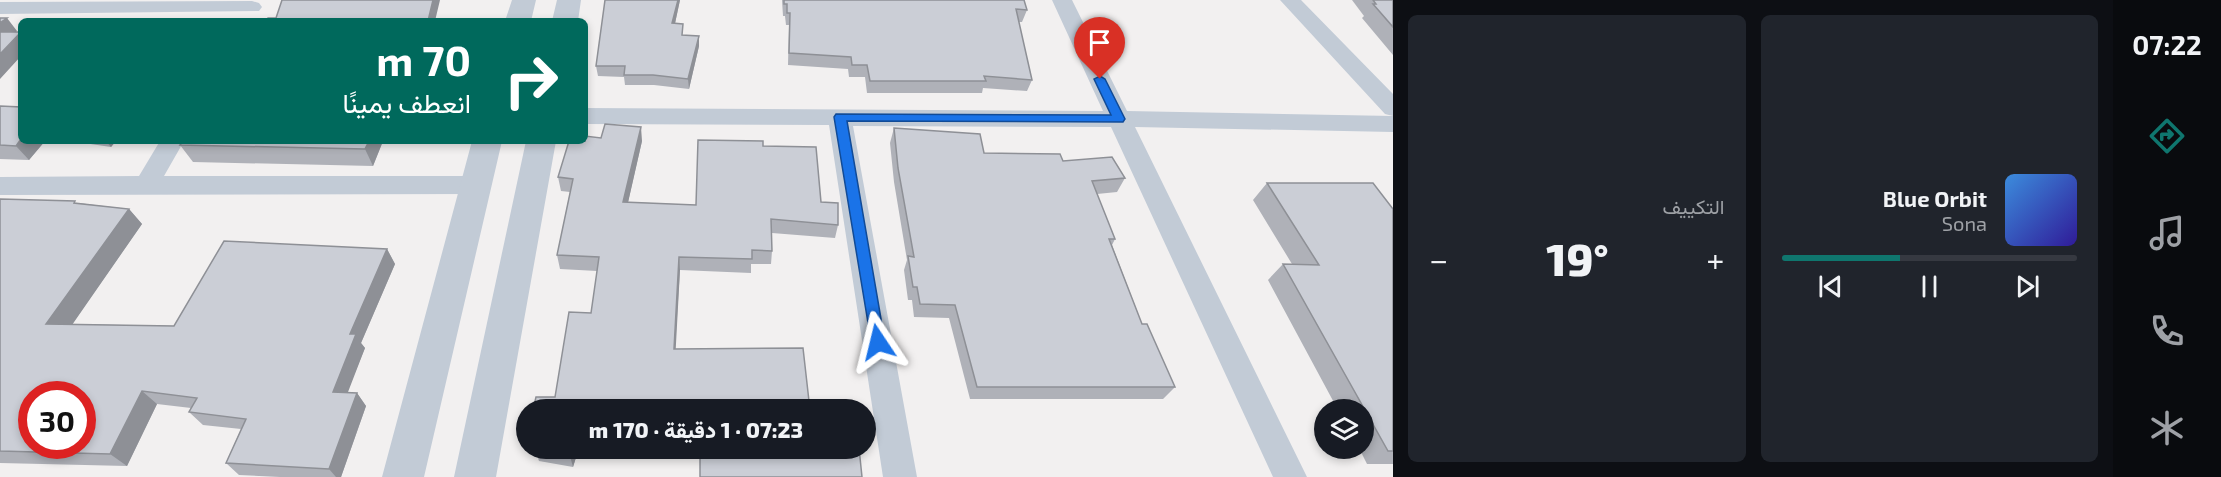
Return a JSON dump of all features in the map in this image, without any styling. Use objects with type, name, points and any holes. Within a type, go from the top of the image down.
[{"type":"street","points":[[519,18],[524,0]]},
{"type":"street","points":[[566,18],[569,0]]},
{"type":"street","points":[[1062,0],[1290,477]]},
{"type":"street","points":[[1290,0],[1393,108]]},
{"type":"street","points":[[0,8],[251,9]]},
{"type":"street","points":[[588,116],[1119,119],[1393,124]]},
{"type":"street","points":[[840,117],[900,477]]},
{"type":"street","points":[[146,186],[170,144]]},
{"type":"street","points":[[403,477],[487,144]]},
{"type":"street","points":[[475,477],[540,144]]},
{"type":"street","points":[[0,186],[476,184]]},
{"type":"building","points":[[282,0],[433,0],[429,18],[276,18]]},
{"type":"building","points":[[605,0],[678,0],[672,23],[683,24],[682,35],[699,36],[688,79],[653,75],[624,75],[625,66],[596,66]]},
{"type":"building","points":[[784,0],[1024,0],[1027,10],[1016,9],[1032,80],[984,76],[986,81],[870,81],[867,65],[852,65],[851,57],[789,53],[790,13],[787,13],[787,4],[784,4]]},
{"type":"building","points":[[1373,0],[1393,0],[1393,27],[1373,4],[1376,4]]},
{"type":"building","points":[[0,32],[18,32],[18,35],[0,54]]},
{"type":"building","points":[[0,106],[18,107],[18,143],[16,146],[0,145]]},
{"type":"building","points":[[605,124],[641,127],[623,202],[696,205],[698,140],[763,141],[763,146],[816,147],[821,202],[838,203],[838,225],[771,219],[772,251],[752,250],[752,259],[679,257],[674,349],[803,348],[809,399],[536,399],[536,397],[555,397],[569,312],[591,313],[599,257],[557,255],[573,179],[558,177],[568,144],[588,144],[588,136],[601,138]]},
{"type":"building","points":[[894,128],[980,134],[984,153],[1060,154],[1063,161],[1112,157],[1125,178],[1092,181],[1115,239],[1109,239],[1142,324],[1147,324],[1175,387],[977,387],[955,305],[920,304],[917,287],[913,287],[908,256],[914,257],[898,168]]},
{"type":"building","points":[[181,144],[368,144],[365,149]]},
{"type":"building","points":[[1267,183],[1373,183],[1393,209],[1393,451],[1388,451],[1374,426],[1374,399],[1359,399],[1283,264],[1319,265]]},
{"type":"building","points":[[0,199],[75,201],[74,203],[129,209],[46,324],[174,326],[224,241],[387,249],[350,334],[356,334],[333,392],[357,393],[329,469],[226,463],[246,419],[189,412],[197,398],[142,391],[110,454],[96,454],[96,381],[18,381],[18,451],[0,451]]},
{"type":"building","points":[[700,459],[860,459],[862,477],[700,477]]},
{"type":"route","points":[[878,342],[840,117],[1119,119],[1100,79]]}]
